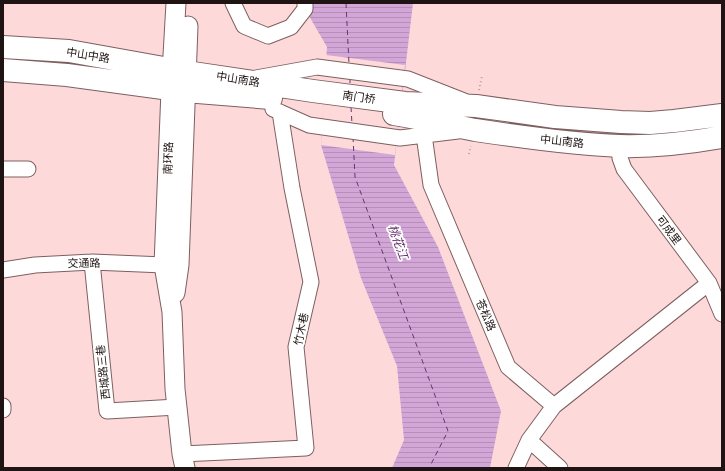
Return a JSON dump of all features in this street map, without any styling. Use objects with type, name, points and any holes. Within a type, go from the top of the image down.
[{"type":"highway","name":"中山中路","points":[[3,47],[69,51],[178,80]]},
{"type":"highway","name":"中山中路","points":[[3,70],[67,75],[178,80]]},
{"type":"highway","name":"中山南路","points":[[178,80],[313,96]]},
{"type":"highway","name":"南门桥","points":[[313,96],[404,109]]},
{"type":"highway","name":"中山南路","points":[[404,109],[476,106],[555,117],[626,123],[650,123],[722,115]]},
{"type":"highway","name":"中山南路","points":[[404,109],[473,129],[553,141],[620,146],[676,144],[722,138]]},
{"type":"main road","name":"南环路","points":[[172,312],[179,266],[176,3]]},
{"type":"main road","name":"南环路","points":[[184,461],[175,389],[172,312],[164,265],[178,80],[188,3]]},
{"type":"street","points":[[233,3],[244,26],[268,36],[291,27],[305,8],[305,3]]},
{"type":"street","points":[[243,88],[317,67],[408,79],[476,106]]},
{"type":"street","points":[[243,88],[280,112],[309,125],[400,138],[473,129]]},
{"type":"street","name":"竹木巷","points":[[184,461],[306,448],[296,347],[311,282],[292,188],[280,112]]},
{"type":"street","name":"苍松路","points":[[424,135],[431,185],[508,367],[554,406]]},
{"type":"street","name":"可成里","points":[[620,146],[620,158],[624,169],[708,283],[722,314]]},
{"type":"street","points":[[3,169],[28,169]]},
{"type":"street","name":"交通路","points":[[3,270],[35,265],[92,262],[164,265]]},
{"type":"street","name":"西城路三巷","points":[[92,262],[107,412],[177,407]]},
{"type":"street","points":[[516,468],[529,440],[554,406],[708,283]]},
{"type":"street","points":[[529,440],[560,468]]},
{"type":"water","name":"桃花江","points":[[305,3],[413,3],[394,165],[438,247],[501,411],[490,468],[392,468],[404,440],[397,366],[361,278],[321,145],[327,47],[305,9]]},
{"type":"pier","points":[[326,55],[405,65],[395,155],[321,145]]},
{"type":"ferry route","points":[[346,3],[349,64]]},
{"type":"ferry route","points":[[350,78],[350,84]]},
{"type":"ferry route","points":[[351,107],[352,124]]},
{"type":"ferry route","points":[[353,137],[355,177],[448,431],[429,468]]}]
